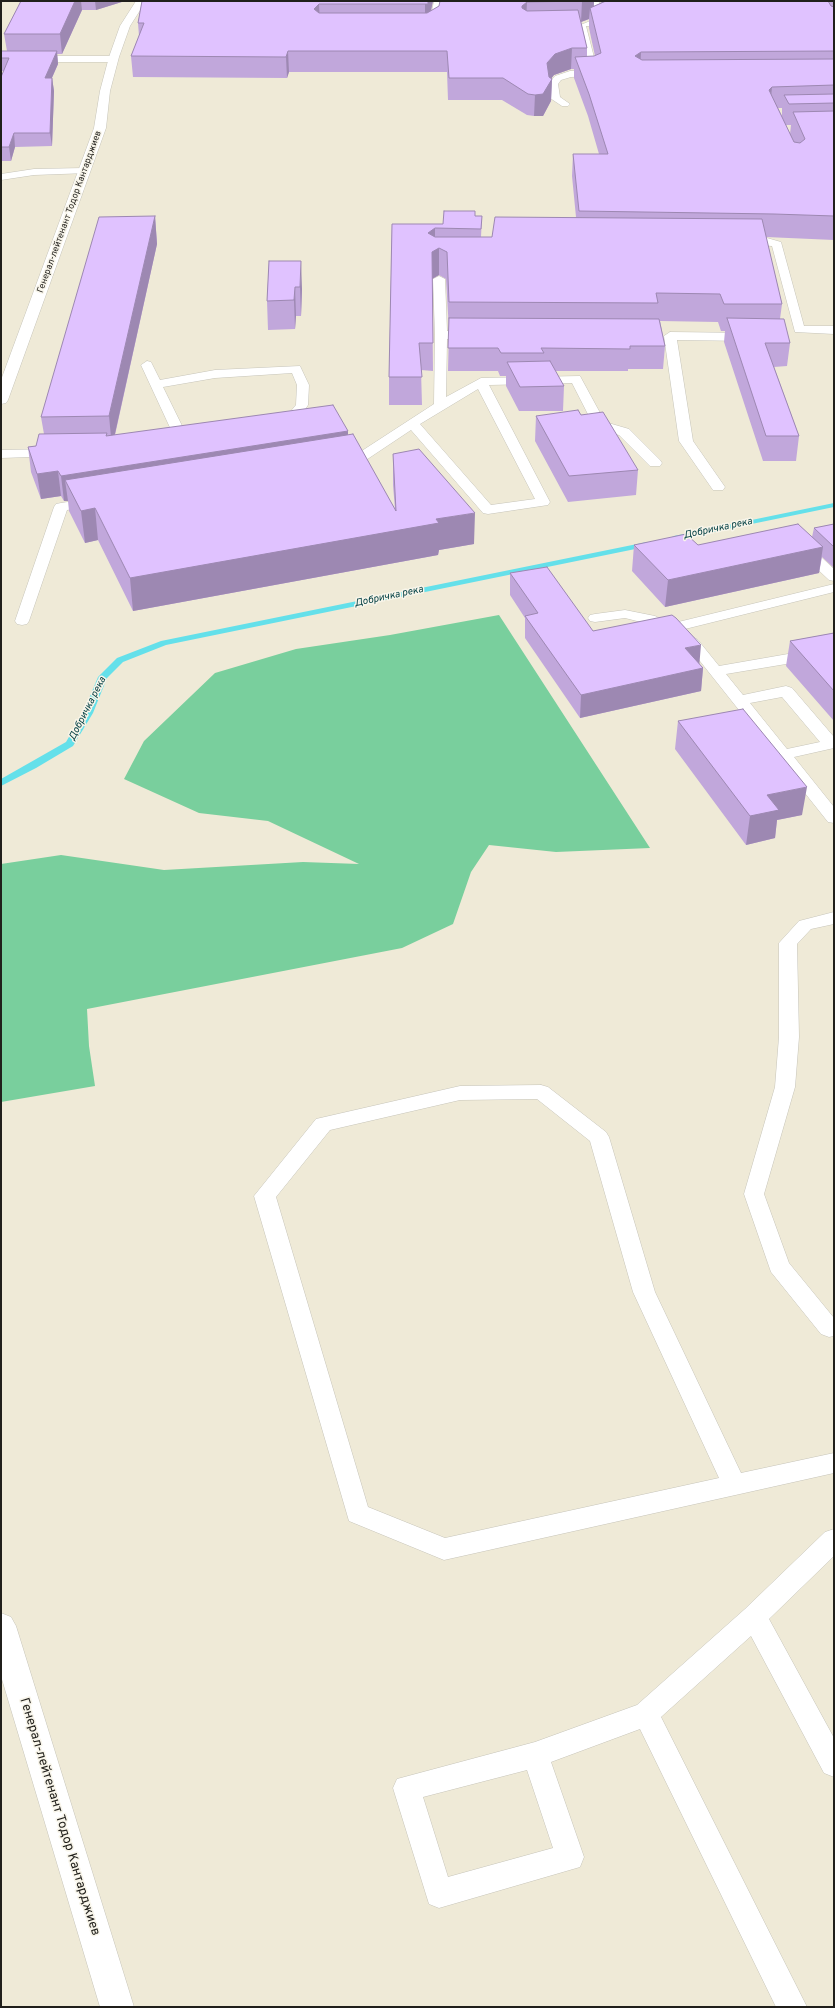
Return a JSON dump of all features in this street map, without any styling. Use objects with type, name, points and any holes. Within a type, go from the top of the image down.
[{"type":"street","name":"Генерал-лейтенант Тодор Кантарджиев","points":[[1,400],[100,128],[105,91],[113,59],[125,26],[141,1]]},
{"type":"street","name":"Генерал-лейтенант Тодор Кантарджиев","points":[[1,1626],[117,2007]]},
{"type":"lane","points":[[420,29],[433,26],[438,1]]},
{"type":"lane","points":[[565,104],[555,98],[554,84],[558,78],[570,74],[593,73],[578,26],[600,20],[595,1]]},
{"type":"lane","points":[[1,59],[113,59]]},
{"type":"lane","points":[[1,176],[34,172],[84,171]]},
{"type":"lane","points":[[728,241],[767,241],[777,244],[798,329]]},
{"type":"lane","points":[[439,279],[441,335],[440,406]]},
{"type":"lane","points":[[786,337],[798,329],[834,330]]},
{"type":"lane","points":[[441,335],[465,335]]},
{"type":"lane","points":[[654,336],[762,337]]},
{"type":"lane","points":[[670,336],[686,441],[718,487]]},
{"type":"lane","points":[[147,365],[184,444]]},
{"type":"lane","points":[[156,384],[215,374],[296,369],[302,385],[302,405],[291,420],[264,430]]},
{"type":"lane","points":[[327,464],[358,459],[440,406],[481,382],[576,379],[600,426],[624,432],[655,463]]},
{"type":"lane","points":[[413,424],[488,510],[543,502],[481,382]]},
{"type":"lane","points":[[170,446],[199,442]]},
{"type":"lane","points":[[1,454],[64,453]]},
{"type":"lane","points":[[22,621],[61,507],[108,500]]},
{"type":"lane","points":[[812,538],[793,543],[834,577]]},
{"type":"lane","points":[[667,629],[834,588]]},
{"type":"lane","points":[[595,618],[625,614],[650,619],[693,643],[834,818]]},
{"type":"lane","points":[[715,671],[834,651]]},
{"type":"lane","points":[[739,701],[786,691],[831,744],[783,755]]},
{"type":"lane","points":[[834,918],[805,925],[788,943],[789,1037],[785,1087],[754,1194],[779,1266],[829,1328],[834,1327]]},
{"type":"lane","points":[[734,1485],[644,1292],[599,1136],[542,1092],[460,1093],[323,1124],[266,1196],[358,1514],[444,1549],[834,1463]]},
{"type":"lane","points":[[535,1755],[570,1857],[439,1894],[407,1788],[535,1755],[646,1714],[754,1617],[834,1540]]},
{"type":"lane","points":[[754,1617],[834,1764]]},
{"type":"lane","points":[[646,1714],[792,2007]]},
{"type":"shaded area","points":[[1,1],[834,1],[834,2007],[1,2007]]},
{"type":"green space","points":[[499,615],[650,848],[556,852],[489,845],[471,872],[453,924],[402,948],[87,1009],[89,1046],[95,1086],[1,1102],[1,864],[61,855],[164,870],[303,862],[359,864],[268,821],[199,813],[124,779],[144,741],[215,673],[296,649],[390,635]]},
{"type":"building","points":[[21,1],[75,1],[60,34],[4,34]]},
{"type":"building","points":[[142,1],[428,1],[428,4],[319,4],[314,9],[319,13],[427,13],[439,6],[440,1],[583,1],[527,2],[522,6],[522,8],[527,11],[578,10],[587,48],[572,48],[555,54],[547,63],[549,77],[552,79],[543,94],[535,95],[528,94],[503,78],[449,78],[447,51],[288,51],[286,57],[131,56],[144,23],[138,23]]},
{"type":"building","points":[[606,1],[828,1],[831,6],[834,7],[834,51],[641,52],[635,56],[642,60],[834,59],[834,85],[772,87],[769,90],[794,142],[800,143],[805,139],[793,112],[834,111],[834,216],[579,211],[573,154],[608,154],[589,94],[575,57],[594,56],[601,53],[590,8]]},
{"type":"building","points":[[1,51],[57,51],[45,78],[52,78],[50,133],[14,133],[9,147],[1,147],[1,77],[9,58],[1,58]]},
{"type":"building","points":[[834,94],[834,103],[789,104],[784,95]]},
{"type":"building","points":[[444,211],[475,211],[475,216],[482,216],[481,229],[435,228],[428,233],[435,237],[492,237],[495,217],[762,219],[782,304],[724,304],[720,294],[656,293],[658,303],[449,302],[447,252],[439,248],[432,252],[433,343],[419,343],[422,377],[389,377],[392,224],[443,224]]},
{"type":"building","points":[[155,216],[109,416],[41,417],[99,217]]},
{"type":"building","points":[[269,261],[301,261],[300,287],[295,287],[294,300],[267,301]]},
{"type":"building","points":[[449,318],[659,319],[665,346],[630,346],[630,349],[541,348],[544,353],[501,353],[498,348],[448,348]]},
{"type":"building","points":[[727,318],[784,319],[790,343],[765,343],[799,436],[766,436]]},
{"type":"building","points":[[550,361],[564,386],[520,387],[507,362]]},
{"type":"building","points":[[333,405],[348,431],[61,476],[58,471],[37,474],[28,447],[36,446],[39,434],[107,433],[106,436]]},
{"type":"building","points":[[578,410],[581,415],[603,412],[638,470],[569,476],[536,416]]},
{"type":"building","points":[[353,434],[396,511],[393,454],[419,449],[475,513],[436,519],[439,523],[130,578],[95,508],[81,511],[65,480]]},
{"type":"building","points":[[798,524],[823,547],[668,580],[634,545],[686,534],[698,545]]},
{"type":"building","points":[[834,524],[834,547],[814,528]]},
{"type":"building","points":[[547,567],[593,631],[672,615],[701,645],[685,648],[703,668],[581,695],[525,616],[538,613],[510,573]]},
{"type":"building","points":[[834,633],[834,691],[790,641]]},
{"type":"building","points":[[743,709],[807,787],[767,795],[779,810],[750,816],[678,721]]},
{"type":"waterway","name":"Добричка река","points":[[674,538],[834,505]]},
{"type":"waterway","name":"Добричка река","points":[[1,783],[70,744],[88,713],[103,677],[120,660],[164,643],[647,544]]}]
